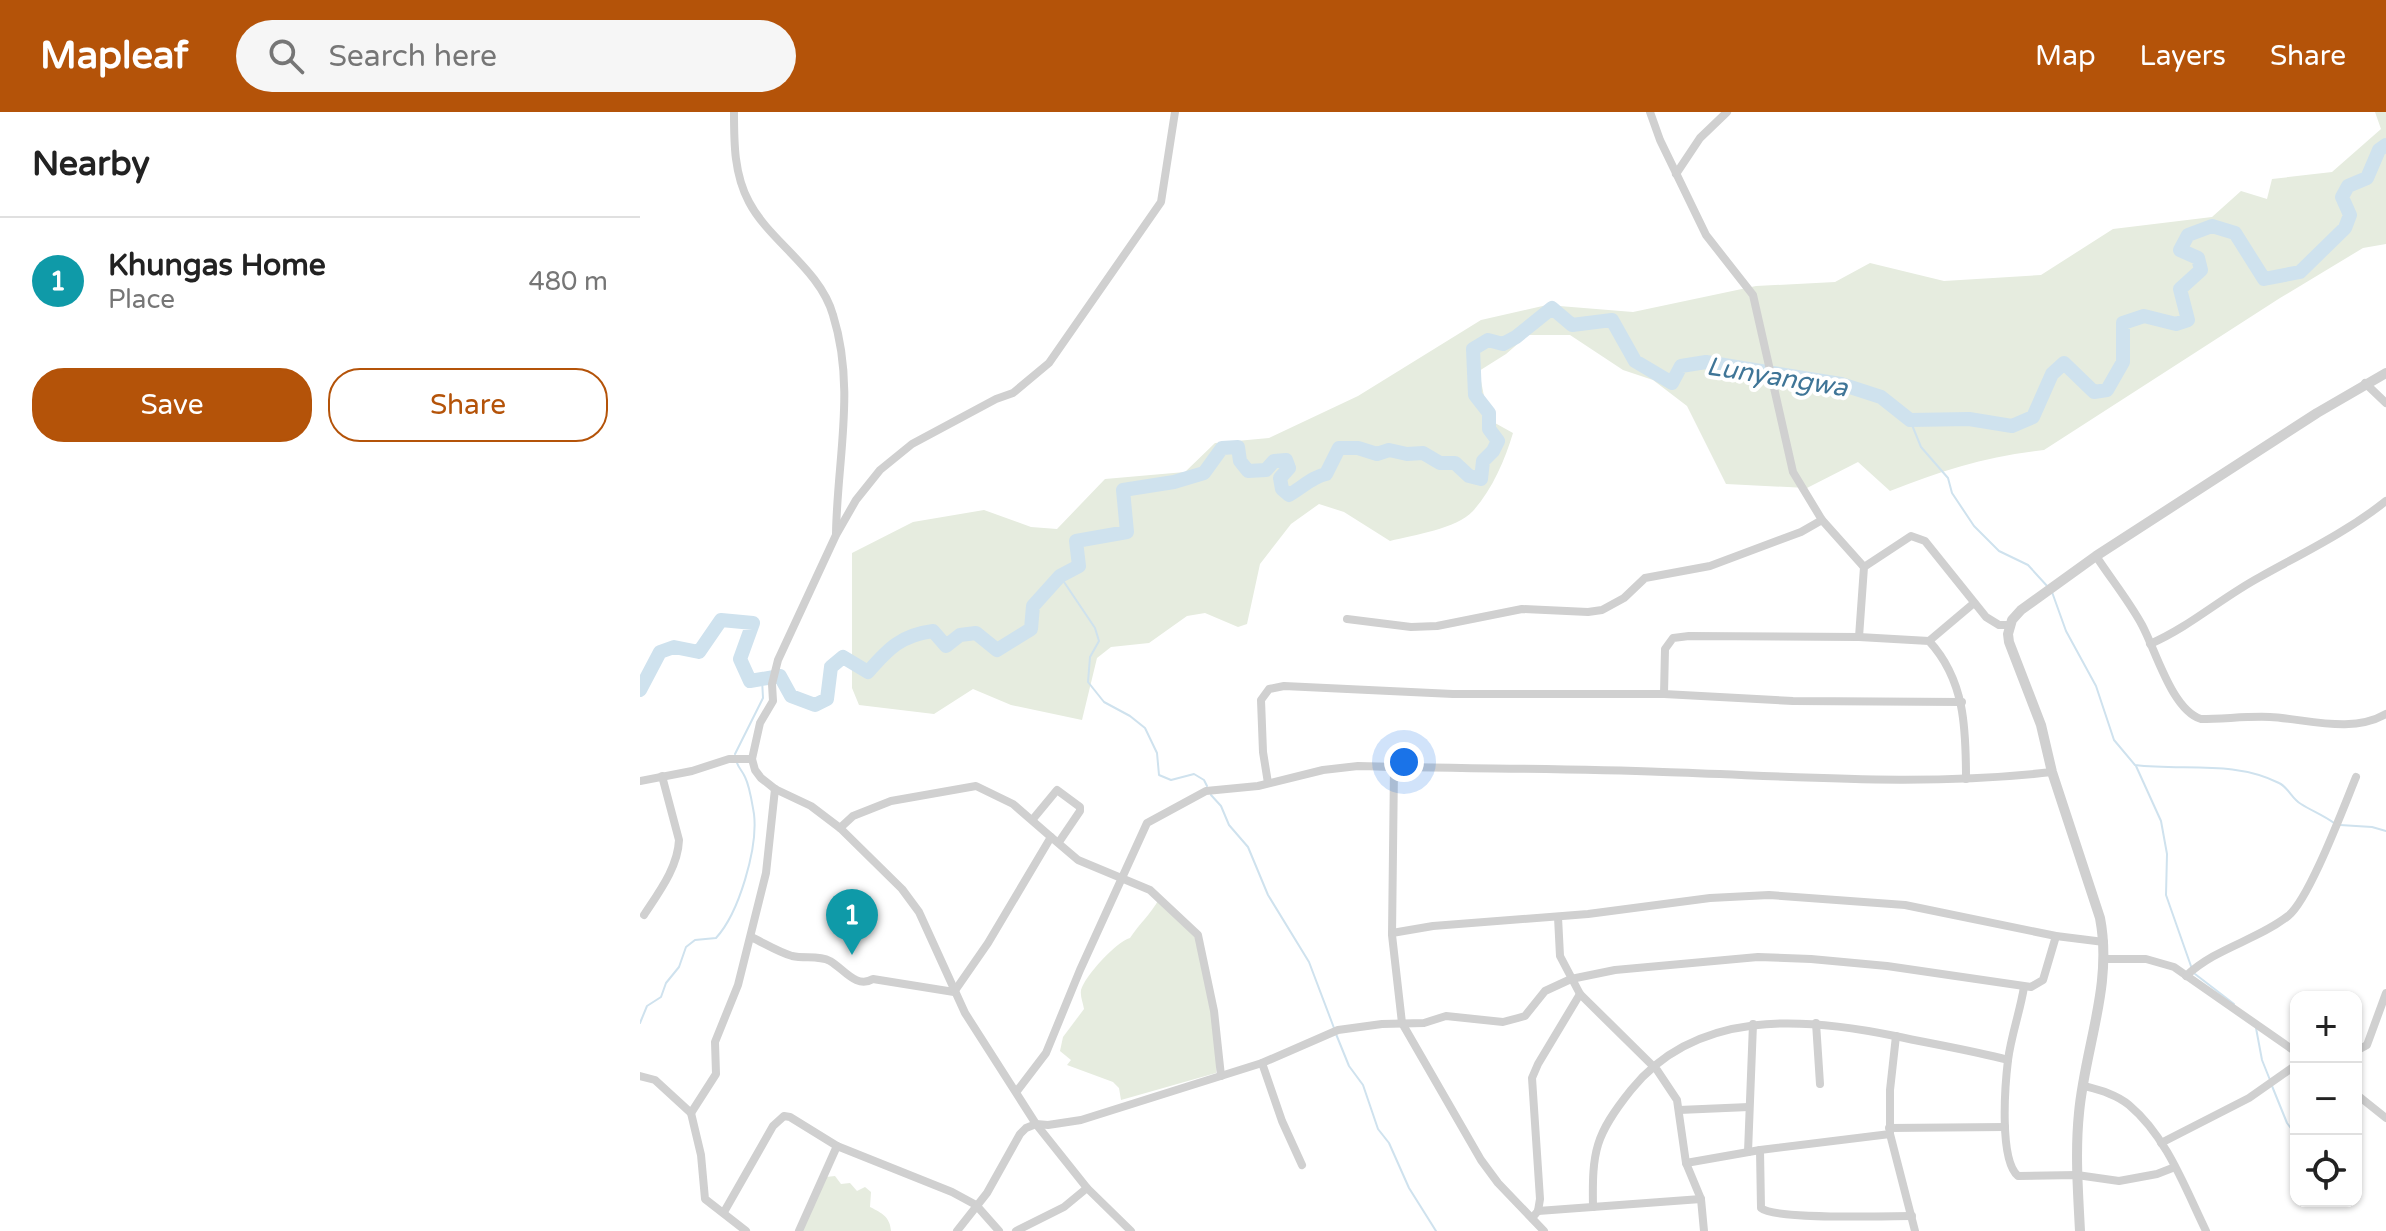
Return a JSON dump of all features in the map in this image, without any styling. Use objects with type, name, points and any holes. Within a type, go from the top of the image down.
[{"type":"street","points":[[734,112],[738,172],[749,203],[818,285],[833,312],[846,390],[836,535]]},
{"type":"street","points":[[1131,1231],[1087,1188],[1036,1124],[987,1050],[954,992],[919,912],[902,889],[864,855],[840,828],[811,806],[775,789],[757,773],[752,759],[760,723],[773,701],[774,670],[836,535],[868,482],[912,444],[1013,393],[1049,363],[1161,202],[1175,112]]},
{"type":"street","points":[[1650,112],[1706,235],[1753,295],[1793,472],[1822,520],[1864,567],[1859,637]]},
{"type":"street","points":[[1676,174],[1700,138],[1727,112]]},
{"type":"street","points":[[2080,1231],[2077,1175],[2079,1112],[2103,985],[2104,942],[2100,918],[2052,772],[2041,725],[2009,642],[2009,625],[2021,610],[2096,556],[2365,383],[2386,373]]},
{"type":"street","points":[[2365,383],[2386,403]]},
{"type":"street","points":[[2150,644],[2178,632],[2261,576],[2339,534],[2385,503]]},
{"type":"street","points":[[1347,619],[1424,626],[1522,609],[1602,610],[1624,598],[1645,578],[1710,566],[1801,532],[1822,520]]},
{"type":"street","points":[[1864,567],[1905,538],[1918,537],[1925,541],[1992,622],[2009,625]]},
{"type":"street","points":[[2096,556],[2142,626],[2189,714],[2201,719],[2255,716],[2360,723],[2386,714]]},
{"type":"street","points":[[1664,694],[1665,649],[1673,638],[1859,637],[1929,641],[1974,603]]},
{"type":"street","points":[[1929,641],[1948,667],[1962,702],[1966,779]]},
{"type":"street","points":[[1268,783],[1261,700],[1269,689],[1289,686],[1453,694],[1664,694],[1793,701],[1962,702]]},
{"type":"street","points":[[640,781],[692,771],[729,759],[752,759]]},
{"type":"street","points":[[1017,1091],[1046,1053],[1147,823],[1208,790],[1268,783],[1323,770],[1358,766],[1578,769],[1865,780],[1966,779],[2052,772]]},
{"type":"street","points":[[1394,767],[1392,933],[1402,1023],[1481,1160],[1498,1183],[1535,1215],[1544,1231]]},
{"type":"street","points":[[644,915],[659,893],[679,850],[662,776]]},
{"type":"street","points":[[2186,976],[2213,954],[2276,925],[2296,910],[2356,777]]},
{"type":"street","points":[[840,828],[858,814],[891,801],[969,786],[995,794],[1033,819],[1078,860],[1150,890],[1200,938],[1214,1011],[1221,1076]]},
{"type":"street","points":[[691,1113],[715,1077],[715,1042],[738,985],[768,862],[775,789]]},
{"type":"street","points":[[954,992],[1055,839],[1080,807],[1058,790],[1033,819]]},
{"type":"street","points":[[1392,933],[1433,926],[1558,917],[1710,898],[1769,895],[1905,905],[2056,936],[2104,942]]},
{"type":"street","points":[[1558,917],[1560,956],[1580,994],[1671,1089],[1679,1110],[1686,1163],[1701,1199],[1704,1231]]},
{"type":"street","points":[[957,1231],[987,1193],[1026,1128],[1036,1124],[1081,1120],[1221,1076],[1262,1063],[1334,1031],[1424,1023],[1446,1016],[1503,1022],[1525,1016],[1545,991],[1571,979],[1615,970],[1758,957],[1887,966],[2031,987],[2043,980],[2056,936]]},
{"type":"street","points":[[751,937],[788,955],[805,959],[819,957],[829,961],[860,982],[873,979],[954,992]]},
{"type":"street","points":[[2104,959],[2146,959],[2174,967],[2290,1048]]},
{"type":"street","points":[[2024,987],[2008,1060],[2005,1127],[2013,1172],[2018,1176],[2077,1175],[2119,1181],[2157,1174],[2175,1167]]},
{"type":"street","points":[[2362,1048],[2367,1045],[2386,993]]},
{"type":"street","points":[[1535,1215],[1540,1199],[1532,1078],[1580,994]]},
{"type":"street","points":[[1593,1207],[1595,1149],[1617,1107],[1652,1066],[1690,1044],[1753,1024],[1783,1021],[1896,1036],[2008,1060]]},
{"type":"street","points":[[1816,1023],[1820,1084]]},
{"type":"street","points":[[1748,1152],[1753,1024]]},
{"type":"street","points":[[1896,1036],[1890,1090],[1890,1131],[1915,1231]]},
{"type":"street","points":[[1262,1063],[1282,1121],[1302,1165]]},
{"type":"street","points":[[2161,1143],[2249,1098],[2290,1069]]},
{"type":"street","points":[[640,1076],[655,1080],[691,1113],[701,1155],[705,1199],[746,1231]]},
{"type":"street","points":[[2084,1086],[2106,1092],[2127,1103],[2161,1143],[2206,1231]]},
{"type":"street","points":[[2362,1099],[2386,1118]]},
{"type":"street","points":[[1679,1110],[1749,1107]]},
{"type":"street","points":[[724,1212],[781,1117],[790,1117],[837,1146],[916,1176],[976,1205],[999,1231]]},
{"type":"street","points":[[1686,1163],[1890,1131],[2005,1127]]},
{"type":"street","points":[[799,1231],[837,1146]]},
{"type":"street","points":[[1760,1150],[1761,1208],[1765,1212],[1912,1216]]},
{"type":"street","points":[[1016,1231],[1064,1207],[1087,1188]]},
{"type":"street","points":[[1535,1215],[1701,1199]]},
{"type":"shaded area","points":[[2375,112],[2386,112],[2386,244],[2363,248],[2044,450],[1966,465],[1890,491],[1858,462],[1807,488],[1726,484],[1687,406],[1653,380],[1623,370],[1570,335],[1528,335],[1479,371],[1484,396],[1495,423],[1513,433],[1497,474],[1473,511],[1446,527],[1390,541],[1344,512],[1319,504],[1291,524],[1260,564],[1247,624],[1238,627],[1205,613],[1187,616],[1149,643],[1111,647],[1097,658],[1082,720],[1011,705],[973,689],[934,714],[859,705],[852,688],[852,553],[913,522],[984,510],[1031,527],[1057,529],[1105,479],[1185,472],[1215,443],[1269,438],[1358,396],[1481,320],[1547,305],[1633,312],[1756,286],[1835,282],[1870,263],[1944,281],[2041,275],[2113,229],[2212,217],[2241,191],[2267,199],[2272,179],[2332,172],[2381,129]]},
{"type":"shaded area","points":[[1159,899],[1196,935],[1208,982],[1216,1073],[1121,1100],[1119,1088],[1113,1082],[1067,1065],[1071,1060],[1060,1051],[1063,1037],[1084,1009],[1081,990],[1088,977],[1109,953],[1130,938]]},
{"type":"shaded area","points":[[835,1176],[841,1184],[850,1183],[857,1191],[865,1187],[871,1192],[870,1207],[885,1216],[891,1231],[802,1231],[826,1177]]},
{"type":"waterway","name":"Lunyangwa","points":[[640,690],[660,652],[674,647],[699,652],[721,620],[753,623],[740,659],[750,681],[780,676],[791,696],[815,705],[827,699],[831,667],[843,657],[868,672],[889,650],[912,636],[933,631],[946,646],[960,635],[976,633],[997,650],[1031,629],[1033,606],[1060,576],[1079,566],[1076,541],[1127,532],[1123,490],[1174,482],[1204,473],[1222,448],[1238,447],[1240,461],[1248,471],[1266,470],[1274,461],[1286,460],[1289,468],[1280,478],[1282,489],[1289,495],[1326,474],[1339,448],[1358,448],[1377,454],[1389,450],[1407,454],[1423,453],[1440,463],[1455,463],[1469,476],[1481,479],[1483,461],[1498,441],[1489,429],[1489,413],[1475,395],[1473,349],[1488,340],[1503,344],[1552,308],[1572,325],[1612,320],[1635,361],[1672,383],[1681,366],[1706,362],[1841,384],[1881,397],[1910,420],[1969,419],[2012,426],[2033,417],[2052,374],[2064,363],[2094,392],[2107,390],[2123,362],[2123,323],[2144,316],[2176,324],[2188,320],[2180,289],[2201,270],[2198,258],[2180,250],[2188,235],[2212,226],[2235,233],[2264,279],[2300,272],[2345,228],[2350,215],[2342,197],[2348,186],[2367,178],[2379,150],[2386,145]]},
{"type":"waterway","points":[[1910,420],[1921,447],[1948,478],[1952,493],[1974,526],[1999,551],[2028,565],[2048,587]]},
{"type":"waterway","points":[[1060,576],[1095,628],[1099,641],[1090,657],[1088,682],[1104,702],[1145,728],[1157,753],[1159,775],[1171,780],[1194,774],[1207,786]]},
{"type":"waterway","points":[[2052,592],[2066,631],[2096,686],[2114,740],[2135,765],[2226,769],[2262,776],[2282,785],[2298,802],[2334,823]]},
{"type":"waterway","points":[[735,754],[763,698],[762,679]]},
{"type":"waterway","points":[[640,1023],[647,1006],[661,997],[666,983],[679,967],[686,947],[695,940],[716,938],[739,897],[750,862],[754,814],[748,785],[736,760]]},
{"type":"waterway","points":[[2136,766],[2161,821],[2167,854],[2166,895],[2192,969]]},
{"type":"waterway","points":[[1211,795],[1221,806],[1229,825],[1248,847],[1268,895],[1309,962],[1334,1028]]},
{"type":"waterway","points":[[2340,825],[2386,831]]},
{"type":"waterway","points":[[2195,974],[2234,1004]]},
{"type":"waterway","points":[[2256,1028],[2262,1060],[2270,1080]]},
{"type":"waterway","points":[[1336,1034],[1349,1066],[1363,1085],[1378,1129],[1389,1143],[1409,1188],[1436,1231]]},
{"type":"waterway","points":[[2272,1086],[2290,1127]]},
{"type":"place","name":"Khungas Home","points":[[852,955]]}]
